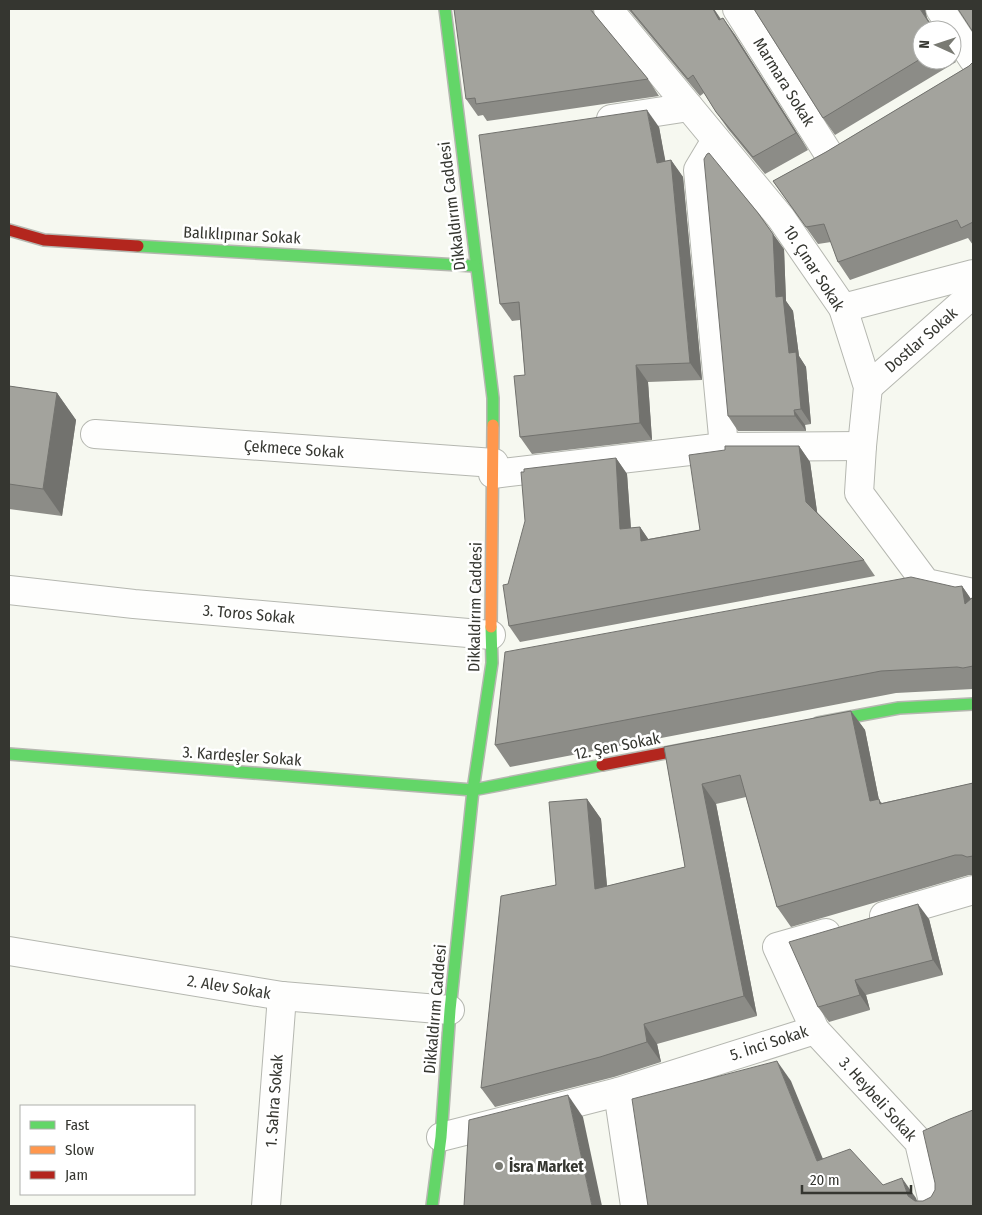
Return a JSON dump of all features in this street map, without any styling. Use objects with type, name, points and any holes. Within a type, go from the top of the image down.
[{"type":"street","name":"Dikkaldırım Caddesi","points":[[432,1206],[441,1137],[450,1010],[473,790],[492,663],[490,635],[493,398],[445,9]]},
{"type":"street","name":"Marmara Sokak","points":[[737,9],[839,151],[760,194]]},
{"type":"street","points":[[940,9],[973,59]]},
{"type":"street","name":"10. Çınar Sokak","points":[[617,11],[689,106],[781,218],[843,308],[868,387],[859,493],[926,583]]},
{"type":"street","points":[[584,122],[689,106]]},
{"type":"street","points":[[461,141],[489,137]]},
{"type":"street","points":[[716,140],[698,170],[724,447]]},
{"type":"street","name":"Balıklıpınar Sokak","points":[[9,230],[44,240],[476,266]]},
{"type":"street","name":"Dostlar Sokak","points":[[843,308],[973,274]]},
{"type":"street","name":"Dostlar Sokak","points":[[868,387],[973,294]]},
{"type":"street","name":"Çekmece Sokak","points":[[95,434],[493,469]]},
{"type":"street","points":[[493,469],[724,447],[862,446]]},
{"type":"street","points":[[898,588],[926,583],[973,593]]},
{"type":"street","name":"3. Toros Sokak","points":[[9,590],[134,604],[490,635]]},
{"type":"street","points":[[492,663],[521,657]]},
{"type":"street","points":[[802,726],[899,708],[973,704]]},
{"type":"street","name":"12. Şen Sokak","points":[[473,790],[715,743]]},
{"type":"street","name":"3. Kardeşler Sokak","points":[[9,754],[473,790]]},
{"type":"street","name":"5. İnci Sokak","points":[[441,1137],[618,1092],[815,1030],[777,947],[973,890]]},
{"type":"street","name":"2. Alev Sokak","points":[[9,950],[282,996],[450,1010]]},
{"type":"street","name":"1. Sahra Sokak","points":[[266,1206],[282,996]]},
{"type":"street","name":"3. Heybeli Sokak","points":[[815,1030],[928,1138],[934,1206]]},
{"type":"street","points":[[618,1092],[635,1206]]},
{"type":"building","points":[[454,9],[590,9],[648,79],[476,104],[475,98],[466,99]]},
{"type":"building","points":[[630,9],[713,9],[719,20],[723,18],[796,133],[753,157],[716,112],[693,75],[688,79]]},
{"type":"building","points":[[754,9],[920,9],[927,20],[912,20],[912,64],[823,118]]},
{"type":"building","points":[[958,9],[973,9],[973,32]]},
{"type":"building","points":[[973,62],[973,222],[961,228],[957,220],[838,262],[824,224],[806,227],[773,181],[826,152]]},
{"type":"building","points":[[647,110],[657,163],[671,160],[690,363],[636,365],[640,423],[520,437],[514,376],[525,375],[519,302],[500,304],[479,135]]},
{"type":"building","points":[[709,153],[773,234],[776,297],[783,296],[789,353],[796,352],[801,409],[794,410],[795,416],[728,416],[704,159]]},
{"type":"building","points":[[9,386],[57,393],[43,489],[9,484]]},
{"type":"building","points":[[725,446],[799,446],[806,502],[864,560],[509,626],[503,585],[508,584],[525,521],[521,472],[524,472],[524,469],[616,458],[620,529],[640,527],[641,541],[700,530],[689,455],[725,450]]},
{"type":"building","points":[[911,577],[955,587],[962,586],[965,604],[973,597],[973,666],[881,671],[495,745],[505,652]]},
{"type":"building","points":[[851,711],[870,801],[879,799],[880,804],[973,783],[973,856],[955,855],[777,907],[740,775],[702,784],[744,996],[644,1024],[647,1042],[600,1057],[481,1088],[501,896],[556,885],[549,802],[587,799],[595,889],[685,867],[664,747]]},
{"type":"building","points":[[918,904],[933,960],[855,980],[860,995],[818,1007],[789,942]]},
{"type":"building","points":[[777,1061],[817,1161],[850,1149],[883,1185],[902,1178],[908,1196],[915,1201],[923,1201],[931,1197],[935,1190],[923,1131],[973,1110],[973,1206],[648,1206],[632,1099]]},
{"type":"building","points":[[568,1095],[592,1206],[464,1206],[469,1120]]},
{"type":"traffic: fast","points":[[445,9],[493,398],[493,425]]},
{"type":"traffic: fast","points":[[138,246],[475,266]]},
{"type":"traffic: fast","points":[[432,1206],[441,1137],[450,1010],[473,790],[492,663],[491,627]]},
{"type":"traffic: fast","points":[[818,723],[899,708],[973,704]]},
{"type":"traffic: fast","points":[[9,754],[473,790],[602,765]]},
{"type":"traffic: slow","points":[[491,627],[493,425]]},
{"type":"traffic: jam","points":[[9,230],[44,240],[138,246]]},
{"type":"traffic: jam","points":[[602,765],[702,746]]},
{"type":"place","name":"İsra Market","points":[[499,1166]]}]
